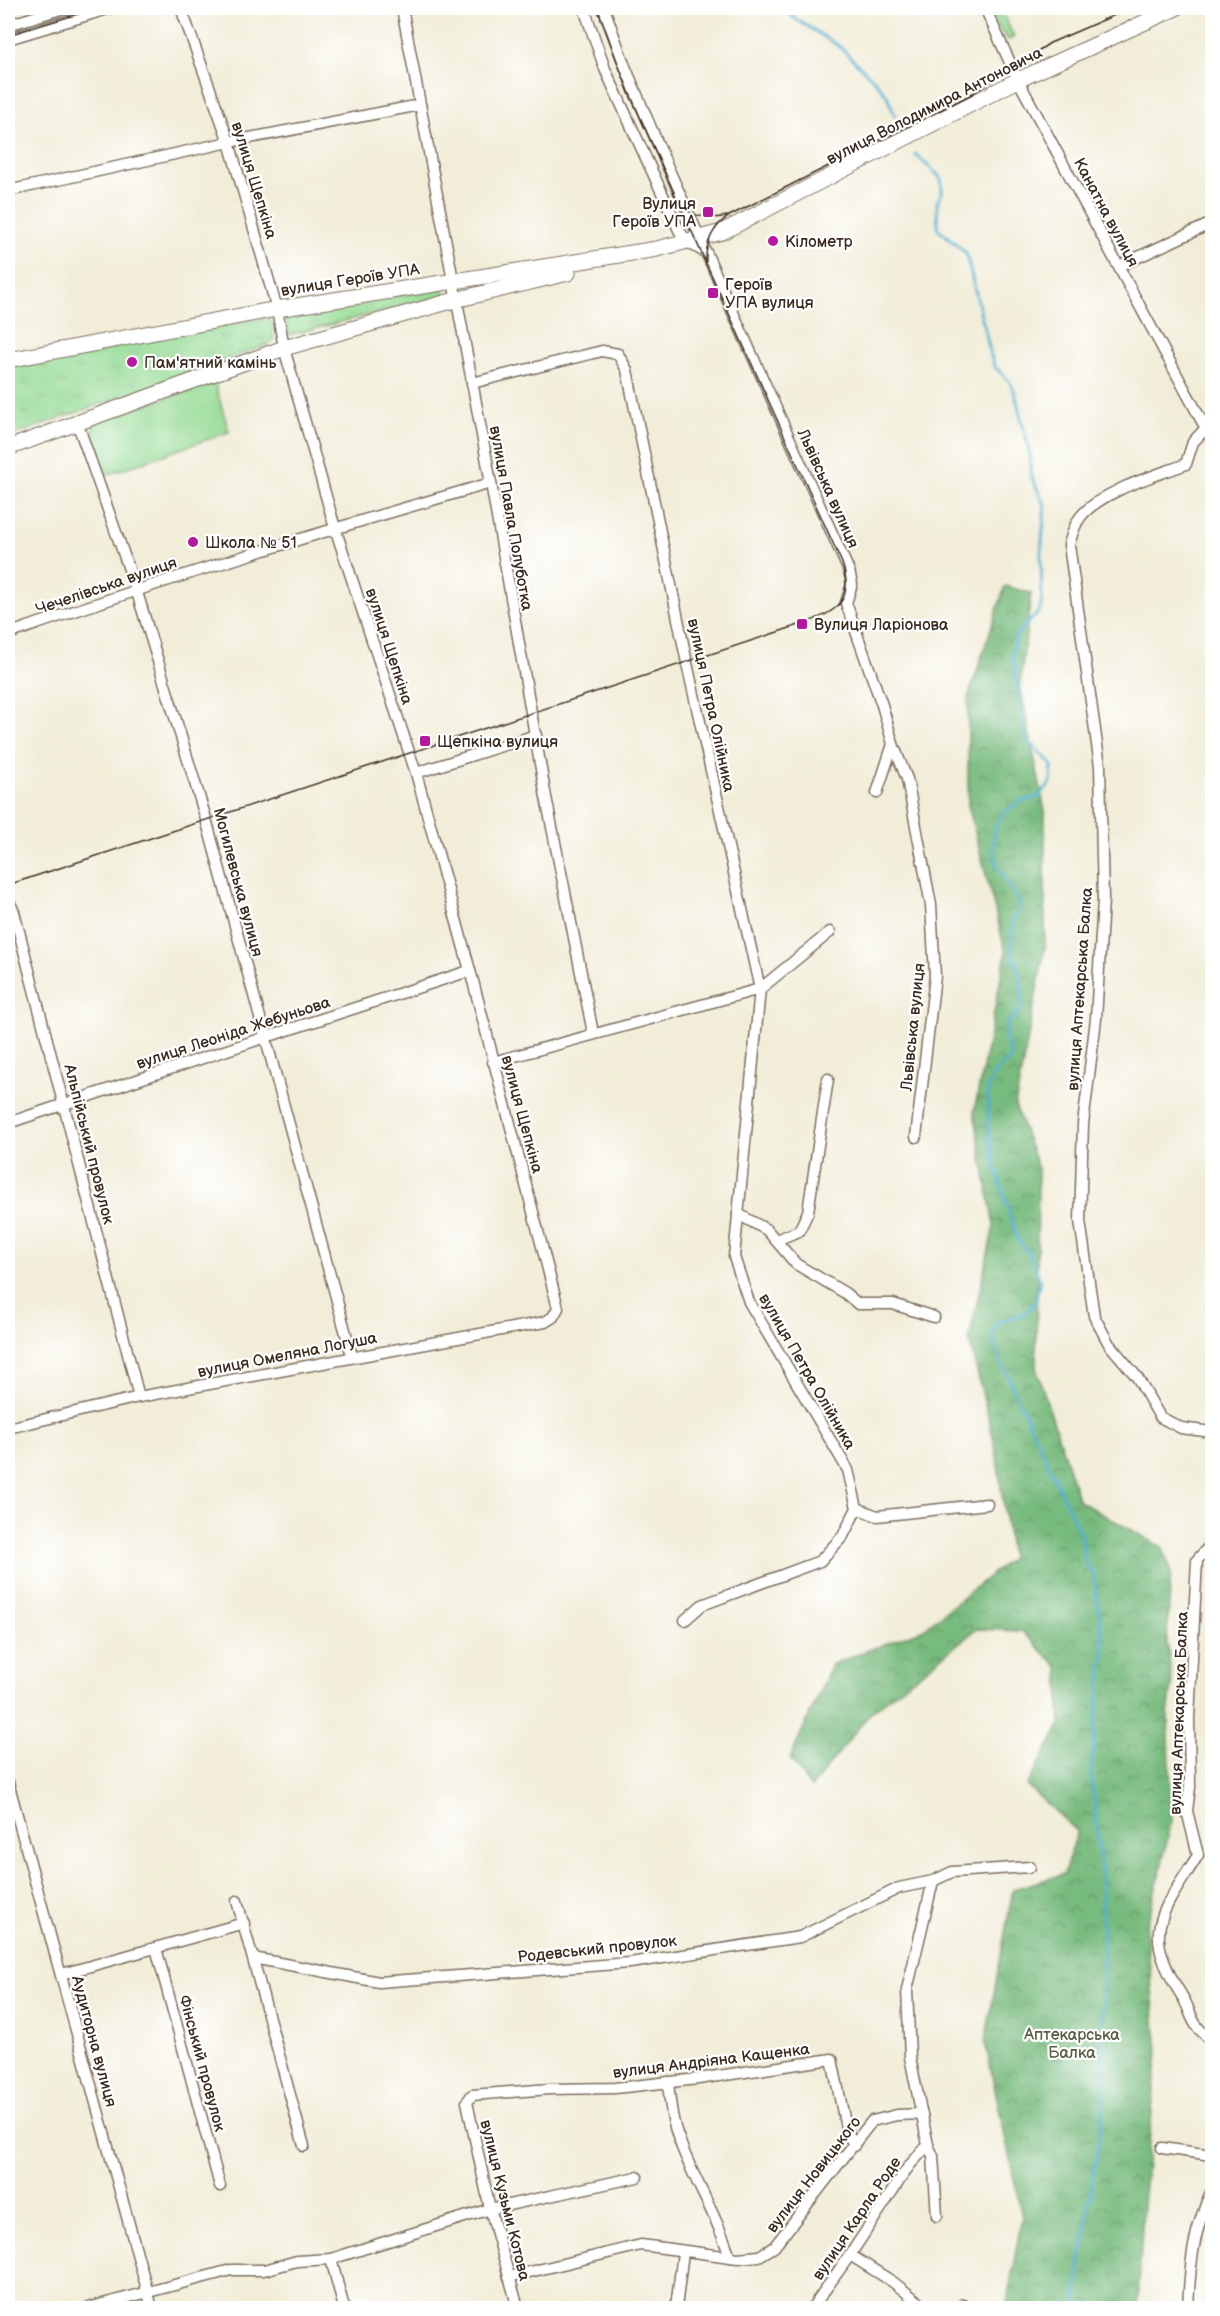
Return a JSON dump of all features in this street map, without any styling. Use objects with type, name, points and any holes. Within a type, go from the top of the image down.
[{"type":"street","points":[[8,25],[64,8]]},
{"type":"street","points":[[8,39],[111,8]]},
{"type":"street","name":"вулиця Щепкіна","points":[[181,8],[229,142],[277,309],[284,348],[335,528],[416,773],[557,1298]]},
{"type":"street","name":"вулиця Павла Полуботка","points":[[402,8],[491,483],[545,792],[593,1033]]},
{"type":"street","name":"Львівська вулиця","points":[[584,8],[605,69],[674,220],[699,242]]},
{"type":"street","name":"Львівська вулиця","points":[[604,8],[635,93],[699,242],[843,553],[852,584],[846,603],[907,779],[932,917],[935,976],[916,1137]]},
{"type":"street","name":"Канатна вулиця","points":[[985,8],[1018,80],[1212,440]]},
{"type":"street","name":"вулиця Володимира Антоновича","points":[[699,242],[818,184],[1018,80],[1176,8]]},
{"type":"street","points":[[8,191],[229,142],[420,105]]},
{"type":"street","points":[[1119,266],[1212,223]]},
{"type":"street","points":[[8,448],[284,348],[455,300],[699,242]]},
{"type":"street","name":"вулиця Героїв УПА","points":[[8,360],[277,309],[699,242]]},
{"type":"street","name":"вулиця Петра Олійника","points":[[472,383],[602,351],[618,354],[627,370],[688,668],[760,988],[734,1257],[749,1302],[848,1470],[856,1508]]},
{"type":"street","name":"Могилевська вулиця","points":[[77,422],[136,589],[206,819],[352,1356]]},
{"type":"street","name":"вулиця Аптекарська Балка","points":[[1206,428],[1193,442],[1186,464],[1124,489],[1100,501],[1082,515],[1072,532],[1070,545],[1100,766],[1103,900],[1096,1019],[1083,1124],[1080,1221],[1094,1316],[1109,1344],[1137,1377],[1160,1417],[1181,1428],[1212,1432]]},
{"type":"street","name":"Чечелівська вулиця","points":[[8,634],[136,589],[491,483]]},
{"type":"street","points":[[416,773],[536,735]]},
{"type":"street","points":[[877,793],[893,744]]},
{"type":"street","name":"Альпійський провулок","points":[[8,899],[14,912],[139,1397]]},
{"type":"street","points":[[493,1062],[760,988],[830,932]]},
{"type":"street","name":"вулиця Леоніда Жебуньова","points":[[8,1123],[266,1036],[469,971]]},
{"type":"street","points":[[776,1240],[799,1231],[808,1212],[828,1079]]},
{"type":"street","points":[[738,1214],[766,1230],[796,1264],[845,1293],[858,1304],[893,1304],[934,1317]]},
{"type":"street","name":"вулиця Омеляна Логуша","points":[[8,1428],[139,1397],[545,1322],[553,1317],[558,1308],[557,1298]]},
{"type":"street","points":[[685,1620],[702,1605],[820,1561],[843,1536],[856,1508],[877,1515],[987,1504]]},
{"type":"street","name":"вулиця Аптекарська Балка","points":[[1212,1543],[1197,1560],[1190,1718],[1190,1787],[1187,1810],[1198,1855],[1163,1912],[1157,1933],[1159,1953],[1169,1976],[1187,2004],[1196,2025],[1212,2042]]},
{"type":"street","name":"Аудиторна вулиця","points":[[8,1782],[152,2308]]},
{"type":"street","name":"Родевський провулок","points":[[253,1958],[379,1982],[630,1963],[800,1937],[899,1888],[933,1881],[952,1872],[1030,1867]]},
{"type":"street","points":[[933,1881],[907,1990],[910,2057],[928,2145],[933,2157],[937,2216]]},
{"type":"street","points":[[237,1901],[304,2146]]},
{"type":"street","points":[[62,1974],[244,1923]]},
{"type":"street","name":"Фінський провулок","points":[[156,1948],[220,2186]]},
{"type":"street","name":"вулиця Андріяна Кащенка","points":[[468,2098],[472,2095],[550,2089],[615,2088],[832,2059],[846,2128],[854,2146]]},
{"type":"street","points":[[668,2082],[671,2111],[678,2139],[730,2257]]},
{"type":"street","name":"вулиця Кузьми Котова","points":[[468,2098],[490,2209],[518,2308]]},
{"type":"street","name":"вулиця Новицького","points":[[509,2277],[641,2245],[730,2257],[759,2256],[774,2247],[872,2121],[897,2115],[922,2114]]},
{"type":"street","name":"вулиця Карла Роде","points":[[812,2308],[909,2166],[928,2145]]},
{"type":"street","points":[[1162,2148],[1212,2155]]},
{"type":"street","points":[[88,2308],[231,2270],[264,2270],[297,2261],[331,2259],[490,2209],[637,2177]]},
{"type":"street","points":[[1188,2308],[1195,2233],[1212,2190]]},
{"type":"street","points":[[676,2308],[683,2252]]},
{"type":"street","points":[[850,2255],[893,2282],[926,2308]]},
{"type":"street","points":[[331,2259],[344,2308]]},
{"type":"green space","points":[[991,8],[1000,8],[1014,37],[1009,40],[1001,32]]},
{"type":"green space","points":[[444,288],[445,296],[289,335],[285,314]]},
{"type":"green space","points":[[270,318],[274,338],[269,344],[8,437],[8,356]]},
{"type":"green space","points":[[214,381],[229,432],[103,476],[92,424]]},
{"type":"green space","name":"Аптекарська Балка","points":[[1005,586],[1031,593],[1020,686],[1045,811],[1045,948],[1015,1105],[1038,1169],[1036,1368],[1079,1501],[1162,1547],[1171,1570],[1167,1641],[1172,1684],[1168,1715],[1172,1821],[1146,1929],[1158,2051],[1143,2205],[1138,2308],[1006,2308],[1022,2217],[985,2042],[1013,1889],[1064,1874],[1077,1831],[1027,1786],[1061,1724],[1059,1668],[1022,1631],[977,1629],[871,1712],[811,1788],[790,1759],[832,1664],[924,1629],[1011,1558],[995,1445],[969,1339],[994,1226],[974,1112],[1006,953],[968,805],[968,698]]},
{"type":"waterway","points":[[786,8],[794,18],[839,46],[876,82],[887,96],[895,116]]},
{"type":"waterway","points":[[915,154],[940,177],[942,192],[937,203],[938,229],[966,253],[991,356],[995,367],[1009,381],[1015,393],[1030,454],[1031,476],[1045,505],[1041,554],[1042,602],[1039,612],[1015,636],[1012,654],[1024,736],[1052,765],[1051,783],[1038,797],[1019,802],[1003,813],[995,829],[993,847],[997,866],[1019,901],[1019,909],[1013,919],[1011,949],[1020,973],[1022,999],[1021,1007],[1007,1025],[1005,1034],[1011,1057],[993,1075],[988,1087],[988,1125],[992,1154],[1017,1238],[1031,1257],[1040,1280],[1035,1303],[1026,1313],[998,1322],[992,1334],[994,1346],[1082,1538],[1085,1559],[1089,1570],[1093,1570],[1104,1651],[1091,1769],[1102,1882],[1104,2101],[1076,2295],[1079,2308]]},
{"type":"tram line","points":[[8,35],[98,8]]},
{"type":"tram line","points":[[8,885],[814,620],[840,604],[846,587],[842,563],[629,93],[597,8]]},
{"type":"tram line","points":[[706,262],[711,236],[729,216],[970,95],[1050,43],[1131,8]]},
{"type":"tram line","points":[[679,206],[702,216],[714,218],[727,216]]},
{"type":"place","name":"Вулиця Героїв УПА","points":[[708,212]]},
{"type":"place","name":"Кілометр","points":[[773,241]]},
{"type":"place","name":"Героїв УПА вулиця","points":[[713,293]]},
{"type":"place","name":"Пам'ятний камінь","points":[[132,362]]},
{"type":"place","name":"Школа № 51","points":[[193,542]]},
{"type":"place","name":"Вулиця Ларіонова","points":[[802,624]]},
{"type":"place","name":"Щепкіна вулиця","points":[[425,741]]}]
